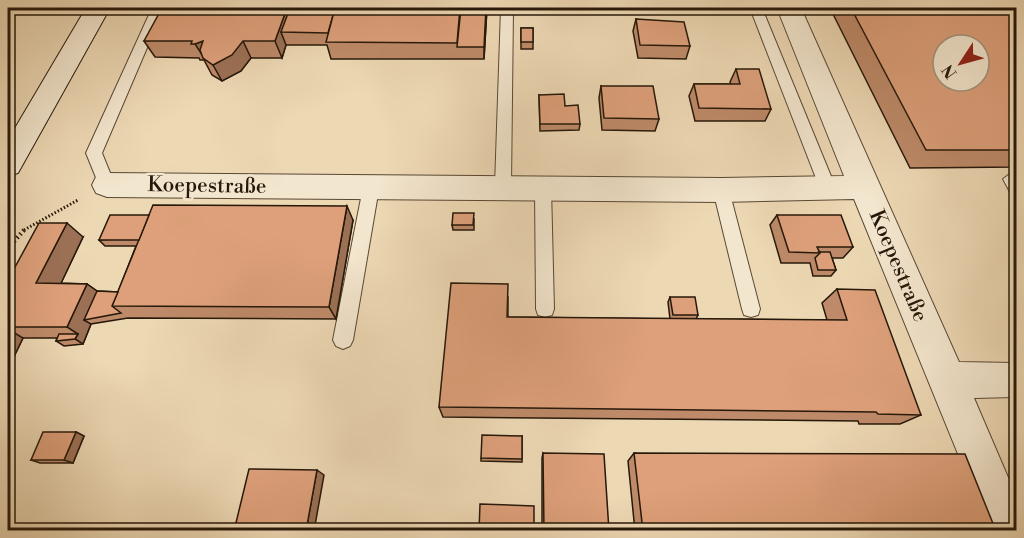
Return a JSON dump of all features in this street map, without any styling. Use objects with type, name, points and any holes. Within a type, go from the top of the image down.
[{"type":"street","points":[[8,165],[98,8]]},
{"type":"street","points":[[789,8],[864,187]]},
{"type":"street","name":"Koepestraße","points":[[107,185],[371,188],[503,186],[721,190],[864,187],[948,380],[1010,531]]},
{"type":"street","points":[[948,380],[1017,380]]},
{"type":"lane","points":[[107,185],[94,153],[158,8]]},
{"type":"lane","points":[[503,186],[507,8]]},
{"type":"lane","points":[[756,8],[826,186]]},
{"type":"lane","points":[[343,340],[371,188]]},
{"type":"lane","points":[[543,188],[544,309]]},
{"type":"lane","points":[[721,190],[751,309]]},
{"type":"path","points":[[8,248],[25,229],[107,185]]},
{"type":"building","points":[[162,8],[287,8],[275,41],[243,41],[232,55],[213,65],[203,58],[200,50],[203,41],[191,44],[192,41],[144,41]]},
{"type":"building","points":[[290,8],[335,8],[328,33],[281,32]]},
{"type":"building","points":[[335,8],[460,8],[457,43],[326,42]]},
{"type":"building","points":[[461,8],[486,8],[484,47],[457,47]]},
{"type":"building","points":[[851,8],[1016,8],[1017,150],[926,150]]},
{"type":"building","points":[[636,19],[684,22],[690,46],[640,45]]},
{"type":"building","points":[[521,28],[533,28],[533,42],[521,42]]},
{"type":"building","points":[[736,69],[759,69],[771,109],[699,108],[694,84],[740,84]]},
{"type":"building","points":[[601,86],[653,86],[659,119],[604,118]]},
{"type":"building","points":[[564,94],[565,106],[578,105],[580,124],[540,124],[539,95]]},
{"type":"building","points":[[153,205],[347,206],[329,307],[112,306]]},
{"type":"building","points":[[453,213],[474,213],[473,225],[452,225]]},
{"type":"building","points":[[110,215],[149,215],[139,240],[99,240]]},
{"type":"building","points":[[777,215],[841,215],[853,247],[817,247],[820,253],[789,252]]},
{"type":"building","points":[[39,223],[67,223],[36,283],[87,284],[67,327],[8,327],[8,280]]},
{"type":"building","points":[[819,252],[830,252],[836,270],[818,270],[815,258]]},
{"type":"building","points":[[451,283],[508,284],[507,317],[847,320],[837,289],[875,290],[921,415],[878,414],[876,412],[439,407]]},
{"type":"building","points":[[97,291],[118,292],[112,306],[121,313],[84,320]]},
{"type":"building","points":[[670,297],[695,297],[698,315],[673,315]]},
{"type":"building","points":[[59,334],[78,334],[75,339],[56,341]]},
{"type":"building","points":[[43,432],[76,432],[64,460],[31,460]]},
{"type":"building","points":[[482,435],[522,436],[522,459],[481,458]]},
{"type":"building","points":[[543,453],[604,454],[609,531],[544,531]]},
{"type":"building","points":[[634,453],[965,454],[996,531],[643,531]]},
{"type":"building","points":[[249,469],[317,470],[306,531],[234,531]]},
{"type":"building","points":[[480,504],[534,506],[534,531],[479,531]]}]
